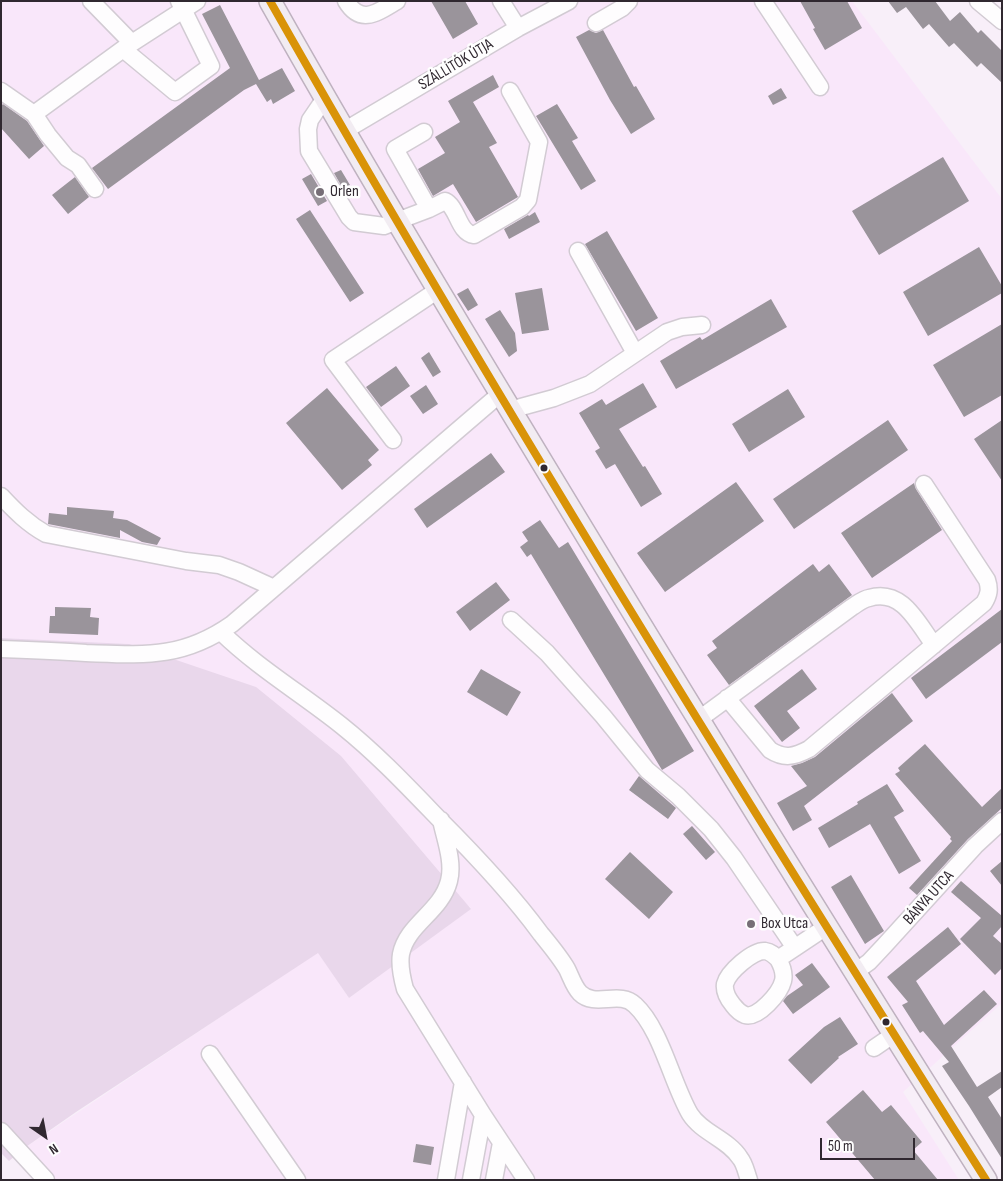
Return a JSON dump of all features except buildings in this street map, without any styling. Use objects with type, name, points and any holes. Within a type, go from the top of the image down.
[{"type":"main road","points":[[270,1],[438,290],[698,720],[986,1180]]},
{"type":"street","points":[[34,114],[127,46],[187,4],[211,66],[175,92],[127,46],[91,1]]},
{"type":"street","points":[[346,1],[354,12],[368,16],[396,1]]},
{"type":"street","points":[[501,1],[518,28]]},
{"type":"street","name":"SZÁLLÍTÓK ÚTJA","points":[[344,131],[518,28],[569,1]]},
{"type":"street","points":[[596,23],[622,8],[629,1]]},
{"type":"street","points":[[763,1],[820,87]]},
{"type":"street","points":[[978,1],[1002,21]]},
{"type":"street","points":[[325,98],[310,120],[308,129],[309,151],[349,217],[354,222],[384,226],[445,201],[448,202],[465,230],[469,234],[474,235],[522,206],[528,200],[539,142],[510,90]]},
{"type":"street","points":[[1,91],[34,114],[48,135],[67,158],[78,165],[95,189]]},
{"type":"street","points":[[358,154],[361,134],[371,115]]},
{"type":"street","points":[[424,132],[395,148],[429,209]]},
{"type":"street","points":[[578,251],[635,353]]},
{"type":"street","points":[[393,440],[333,360],[438,290]]},
{"type":"street","points":[[1,649],[152,654],[186,647],[221,632],[505,402],[554,398],[590,384],[667,332],[682,327],[702,326]]},
{"type":"street","points":[[727,698],[770,750],[779,755],[789,757],[809,749],[984,603],[989,596],[989,587],[981,569],[924,484]]},
{"type":"street","points":[[1,496],[18,515],[34,528],[46,534],[219,566],[240,572],[274,588]]},
{"type":"street","points":[[698,720],[867,598],[883,595],[894,598],[905,607],[934,645]]},
{"type":"street","points":[[511,620],[547,653],[648,770],[678,796],[711,829],[734,858],[795,948]]},
{"type":"street","points":[[221,632],[262,667],[315,704],[366,746],[441,820],[493,876],[539,930],[582,996],[588,999],[627,999],[636,1006],[652,1030],[690,1114],[704,1128],[737,1153],[744,1164],[749,1180]]},
{"type":"street","points":[[441,820],[450,862],[449,880],[442,898],[411,933],[404,944],[401,967],[405,989],[483,1115],[526,1180]]},
{"type":"street","name":"BÁNYA UTCA","points":[[855,972],[869,962],[976,846],[1002,821]]},
{"type":"street","points":[[778,959],[826,927]]},
{"type":"street","points":[[874,1048],[894,1035]]},
{"type":"street","points":[[210,1054],[297,1180]]},
{"type":"street","points":[[446,1180],[463,1082]]},
{"type":"street","points":[[471,1180],[483,1115]]},
{"type":"street","points":[[1,1131],[46,1180]]},
{"type":"street","points":[[494,1180],[501,1142]]},
{"type":"shaded area","points":[[1,1],[852,1],[1002,199],[1002,1003],[903,1092],[959,1180],[46,1180],[23,1149],[318,952],[349,998],[471,908],[129,644],[1,638]]},
{"type":"shaded area","points":[[1,638],[129,644],[256,687],[341,756],[471,909],[349,998],[318,953],[76,1112],[9,1161],[1,1153]]},
{"type":"transit line","points":[[270,1],[356,151],[531,447],[802,888],[986,1180]]},
{"type":"place","name":"Orlen","points":[[320,192]]},
{"type":"place","name":"Box Utca","points":[[751,924]]}]
